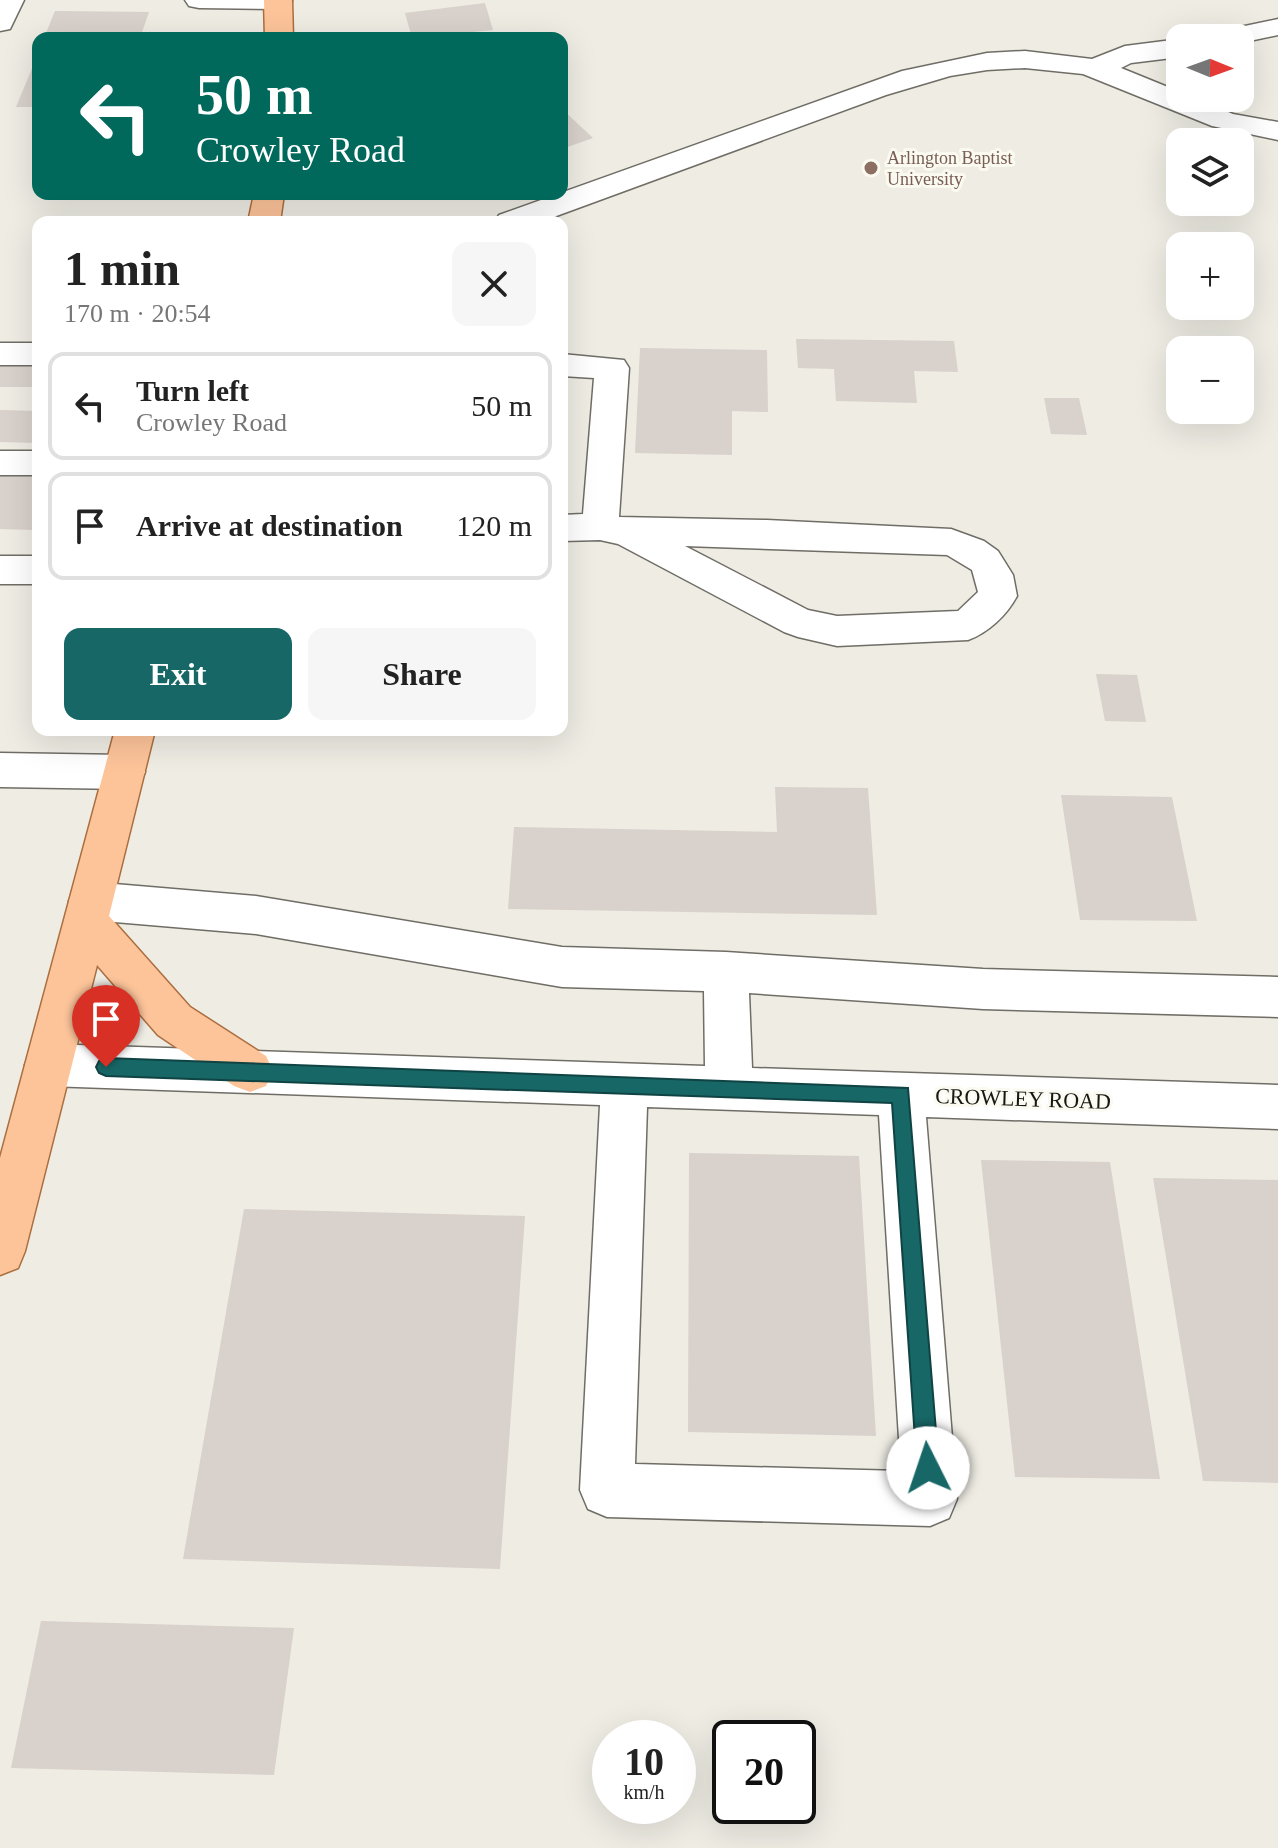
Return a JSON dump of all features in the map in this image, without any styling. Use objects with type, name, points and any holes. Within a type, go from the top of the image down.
[{"type":"main road","points":[[278,1],[279,32]]},
{"type":"main road","points":[[0,1251],[12,1155],[48,1065],[130,751]]},
{"type":"main road","points":[[88,911],[174,1021],[250,1071]]},
{"type":"street","points":[[0,23],[10,0]]},
{"type":"street","points":[[199,0],[278,1]]},
{"type":"street","points":[[1254,32],[1278,27]]},
{"type":"street","points":[[1094,69],[1125,55],[1166,50]]},
{"type":"street","points":[[527,216],[784,123],[874,87],[980,62],[1024,59],[1094,69],[1218,120],[1278,131]]},
{"type":"street","points":[[0,354],[32,354]]},
{"type":"street","points":[[568,365],[612,368],[614,530]]},
{"type":"street","points":[[0,463],[32,463]]},
{"type":"street","points":[[568,528],[951,542],[973,550],[987,562],[997,578],[998,596],[968,625],[837,631],[798,622],[614,530]]},
{"type":"street","points":[[0,570],[32,570]]},
{"type":"street","points":[[0,770],[130,751]]},
{"type":"street","points":[[88,911],[256,915],[562,967],[726,972],[983,989],[1278,997]]},
{"type":"street","points":[[726,972],[729,1088]]},
{"type":"street","name":"CROWLEY ROAD","points":[[48,1065],[1278,1107]]},
{"type":"street","points":[[624,1085],[607,1490],[930,1499],[901,1094]]},
{"type":"building","points":[[485,3],[493,30],[410,32],[405,13]]},
{"type":"building","points":[[55,11],[149,12],[142,32],[46,32]]},
{"type":"building","points":[[32,68],[32,107],[16,107]]},
{"type":"building","points":[[568,115],[593,138],[568,147]]},
{"type":"building","points":[[796,339],[954,341],[958,372],[914,371],[917,403],[836,401],[834,369],[798,368]]},
{"type":"building","points":[[640,348],[767,350],[768,412],[732,411],[732,455],[635,453]]},
{"type":"building","points":[[0,362],[32,362],[32,387],[0,387]]},
{"type":"building","points":[[1044,398],[1079,398],[1087,435],[1051,434]]},
{"type":"building","points":[[0,410],[32,411],[32,443],[0,442]]},
{"type":"building","points":[[0,473],[32,474],[32,530],[0,529]]},
{"type":"building","points":[[1096,674],[1137,675],[1146,722],[1105,721]]},
{"type":"building","points":[[775,787],[868,788],[877,915],[508,909],[514,827],[777,832]]},
{"type":"building","points":[[1061,795],[1172,797],[1197,921],[1080,920]]},
{"type":"building","points":[[689,1153],[859,1156],[876,1436],[688,1432]]},
{"type":"building","points":[[981,1160],[1110,1162],[1160,1479],[1015,1477]]},
{"type":"building","points":[[1153,1178],[1278,1180],[1278,1483],[1203,1481]]},
{"type":"building","points":[[244,1209],[525,1216],[500,1569],[183,1559]]},
{"type":"building","points":[[41,1621],[294,1628],[274,1775],[11,1768]]},
{"type":"place","name":"Arlington Baptist University","points":[[871,168]]},
{"type":"route","points":[[106,1067],[901,1094],[928,1468]]}]
